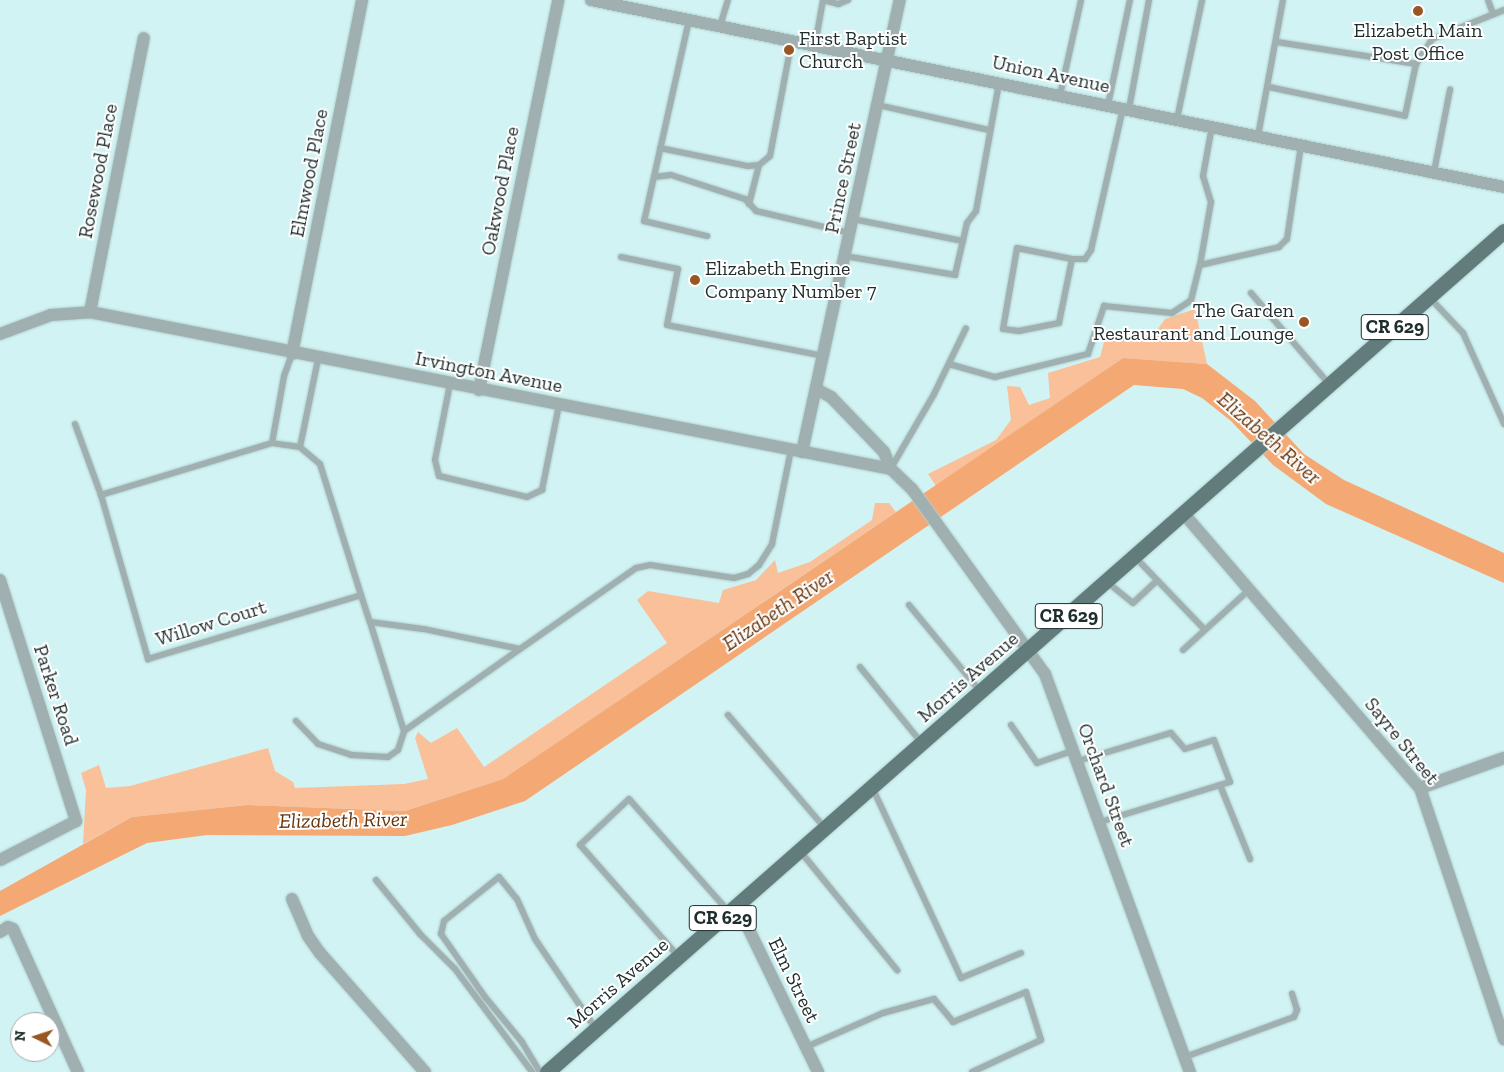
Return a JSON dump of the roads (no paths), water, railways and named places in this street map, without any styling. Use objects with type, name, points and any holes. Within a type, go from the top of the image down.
[{"type":"main road","name":"Morris Avenue","points":[[547,1072],[1030,650],[1504,231]]},
{"type":"street","name":"Elmwood Place","points":[[292,354],[362,0]]},
{"type":"street","name":"Oakwood Place","points":[[479,390],[558,0]]},
{"type":"street","name":"Union Avenue","points":[[591,0],[888,59],[1504,187]]},
{"type":"street","name":"Prince Street","points":[[796,452],[816,389],[900,0]]},
{"type":"street","name":"Rosewood Place","points":[[90,312],[144,38]]},
{"type":"street","name":"Irvington Avenue","points":[[0,334],[51,315],[90,312],[292,354],[891,469]]},
{"type":"street","points":[[816,389],[831,397],[884,452],[891,469]]},
{"type":"street","name":"Orchard Street","points":[[891,469],[912,489],[945,533],[1030,650],[1051,687],[1190,1072]]},
{"type":"street","name":"Sayre Street","points":[[1184,514],[1420,788],[1504,1039]]},
{"type":"street","name":"Parker Road","points":[[0,580],[2,595],[76,821],[0,860]]},
{"type":"street","points":[[1420,788],[1504,758]]},
{"type":"street","points":[[292,899],[308,936],[320,953],[425,1072]]},
{"type":"street","name":"Elm Street","points":[[733,909],[818,1072]]},
{"type":"street","points":[[0,932],[8,927],[13,928],[78,1072]]},
{"type":"lane","points":[[720,26],[728,0]]},
{"type":"lane","points":[[815,45],[823,0],[838,4],[848,0]]},
{"type":"lane","points":[[1060,95],[1081,0]]},
{"type":"lane","points":[[1108,105],[1130,0]]},
{"type":"lane","points":[[1072,259],[1060,323],[1019,331],[1003,329],[1017,248],[1072,259],[1086,259],[1091,250],[1126,108],[1149,0]]},
{"type":"lane","points":[[1177,119],[1202,0]]},
{"type":"lane","points":[[1258,136],[1277,42],[1282,0]]},
{"type":"lane","points":[[1488,0],[1492,14]]},
{"type":"lane","points":[[1269,87],[1405,116],[1416,64],[1432,39],[1504,10]]},
{"type":"lane","points":[[689,20],[644,221],[707,236]]},
{"type":"lane","points":[[660,148],[748,166],[759,165],[770,156],[792,40]]},
{"type":"lane","points":[[1277,42],[1416,64]]},
{"type":"lane","points":[[845,256],[956,275],[968,222],[976,211],[989,130],[999,83]]},
{"type":"lane","points":[[1434,172],[1450,90]]},
{"type":"lane","points":[[878,105],[989,130]]},
{"type":"lane","points":[[949,364],[995,377],[1088,354],[1104,306],[1172,313],[1184,308],[1191,300],[1200,265],[1211,202],[1203,176],[1212,126]]},
{"type":"lane","points":[[1200,265],[1279,247],[1286,239],[1301,145]]},
{"type":"lane","points":[[750,204],[759,165]]},
{"type":"lane","points":[[654,178],[671,175],[744,199],[756,211],[850,233]]},
{"type":"lane","points":[[853,219],[963,241]]},
{"type":"lane","points":[[621,257],[678,269],[667,325],[823,356]]},
{"type":"lane","points":[[1251,293],[1329,385]]},
{"type":"lane","points":[[1429,298],[1463,333],[1504,424]]},
{"type":"lane","points":[[891,469],[949,364],[966,328]]},
{"type":"lane","points":[[272,443],[284,376],[292,354]]},
{"type":"lane","points":[[300,447],[318,358]]},
{"type":"lane","points":[[450,384],[435,460],[439,476],[527,497],[542,490],[559,405]]},
{"type":"lane","name":"Willow Court","points":[[76,424],[101,495],[148,659],[361,595]]},
{"type":"lane","points":[[101,495],[272,443],[300,447],[320,464],[404,731],[398,750],[388,757],[351,755],[318,744],[296,722]]},
{"type":"lane","points":[[404,731],[636,568],[650,565],[734,578],[748,574],[759,565],[772,544],[796,452]]},
{"type":"lane","points":[[1135,557],[1205,630]]},
{"type":"lane","points":[[1107,582],[1133,603],[1158,581]]},
{"type":"lane","points":[[1183,650],[1250,589]]},
{"type":"lane","points":[[909,605],[981,692]]},
{"type":"lane","points":[[370,622],[423,629],[520,649]]},
{"type":"lane","points":[[860,667],[922,743]]},
{"type":"lane","points":[[728,715],[825,828]]},
{"type":"lane","points":[[1011,724],[1037,763],[1076,756],[1171,733],[1185,749],[1214,740],[1230,782],[1100,822]]},
{"type":"lane","points":[[1220,786],[1250,859]]},
{"type":"lane","points":[[872,787],[961,978],[1021,953]]},
{"type":"lane","points":[[679,957],[580,845],[629,799],[733,909]]},
{"type":"lane","points":[[800,850],[897,970]]},
{"type":"lane","points":[[540,1072],[522,1042],[516,1038],[441,934],[444,921],[499,877],[516,899],[535,939],[596,1029]]},
{"type":"lane","points":[[376,880],[420,934],[455,969],[532,1072]]},
{"type":"lane","points":[[806,1048],[883,1013],[934,999],[952,1022],[1026,992],[1041,1040],[972,1072]]},
{"type":"lane","points":[[1185,1057],[1294,1017],[1296,1010],[1292,994]]},
{"type":"water","name":"Elizabeth River","points":[[1123,358],[1207,364],[1255,401],[1304,454],[1344,480],[1504,553],[1504,583],[1326,504],[1273,465],[1231,421],[1202,398],[1183,389],[1134,385],[525,801],[452,825],[405,836],[207,835],[147,843],[0,916],[0,891],[132,817],[247,805],[405,811],[503,779]]},
{"type":"place","name":"Elizabeth Main Post Office","points":[[1418,11]]},
{"type":"place","name":"First Baptist Church","points":[[789,50]]},
{"type":"place","name":"Elizabeth Engine Company Number 7","points":[[695,280]]},
{"type":"place","name":"The Garden Restaurant and Lounge","points":[[1304,322]]}]
